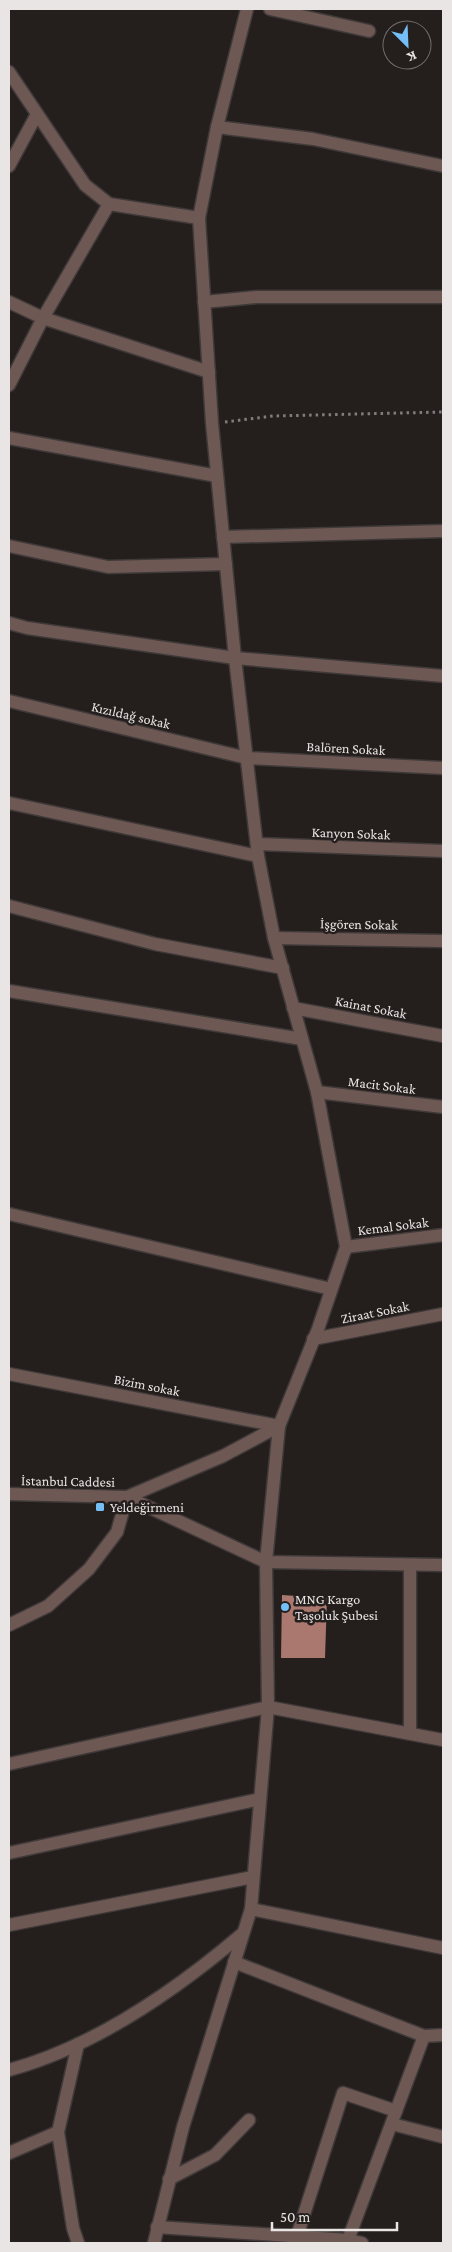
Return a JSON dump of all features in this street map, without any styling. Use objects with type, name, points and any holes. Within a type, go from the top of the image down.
[{"type":"street","points":[[154,2243],[156,2226],[217,2012],[251,1908],[268,1707],[266,1562],[279,1426],[332,1289],[346,1247],[317,1092],[274,938],[258,851],[235,658],[212,423],[199,218],[217,127],[247,9]]},
{"type":"street","points":[[270,9],[368,31]]},
{"type":"street","points":[[9,72],[85,184],[109,204],[199,218]]},
{"type":"street","points":[[9,166],[37,114]]},
{"type":"street","points":[[217,127],[313,140],[443,166]]},
{"type":"street","points":[[9,385],[43,318],[109,204]]},
{"type":"street","points":[[204,302],[257,297],[443,297]]},
{"type":"street","points":[[9,302],[43,318],[209,372]]},
{"type":"street","points":[[9,438],[217,476]]},
{"type":"street","points":[[223,537],[443,531]]},
{"type":"street","points":[[9,546],[108,567],[226,564]]},
{"type":"street","points":[[9,623],[27,628],[235,658],[443,676]]},
{"type":"street","name":"Kızıldağ sokak","points":[[9,702],[247,758]]},
{"type":"street","name":"Balören Sokak","points":[[247,758],[443,768]]},
{"type":"street","name":"Kanyon Sokak","points":[[9,802],[258,851],[443,852]]},
{"type":"street","points":[[9,906],[155,944],[282,968]]},
{"type":"street","name":"İşgören Sokak","points":[[274,938],[443,941]]},
{"type":"street","points":[[9,991],[302,1038]]},
{"type":"street","name":"Kainat Sokak","points":[[294,1008],[443,1036]]},
{"type":"street","name":"Macit Sokak","points":[[317,1092],[443,1107]]},
{"type":"street","points":[[9,1214],[332,1289]]},
{"type":"street","name":"Kemal Sokak","points":[[346,1247],[443,1235]]},
{"type":"street","name":"Ziraat Sokak","points":[[313,1339],[443,1314]]},
{"type":"street","name":"Bizim sokak","points":[[9,1374],[279,1426]]},
{"type":"street","points":[[128,1497],[223,1456],[279,1426]]},
{"type":"street","name":"İstanbul Caddesi","points":[[9,1494],[128,1497]]},
{"type":"street","points":[[128,1497],[266,1562],[443,1566]]},
{"type":"street","points":[[9,1625],[48,1606],[89,1569],[118,1532],[128,1497]]},
{"type":"street","points":[[410,1565],[410,1734]]},
{"type":"street","points":[[9,1764],[268,1707],[443,1740]]},
{"type":"street","points":[[9,1853],[260,1800]]},
{"type":"street","points":[[9,1925],[253,1877]]},
{"type":"street","points":[[251,1908],[443,1948]]},
{"type":"street","points":[[9,2070],[37,2063],[78,2044],[152,2003],[203,1968],[243,1934]]},
{"type":"street","points":[[234,1962],[424,2036],[443,2035]]},
{"type":"street","points":[[348,2240],[424,2036]]},
{"type":"street","points":[[78,2044],[58,2132],[73,2228],[78,2243]]},
{"type":"street","points":[[297,2236],[344,2093],[396,2111]]},
{"type":"street","points":[[169,2179],[215,2155],[250,2120]]},
{"type":"street","points":[[392,2124],[443,2137]]},
{"type":"street","points":[[9,2153],[58,2132]]},
{"type":"street","points":[[156,2226],[297,2236],[327,2241],[348,2240],[362,2243]]},
{"type":"path","points":[[212,423],[273,416],[443,412]]},
{"type":"building","points":[[282,1595],[327,1598],[325,1658],[281,1658]]},
{"type":"place","name":"Yeldeğirmeni","points":[[100,1507]]},
{"type":"place","name":"MNG Kargo Taşoluk Şubesi","points":[[285,1607]]}]
